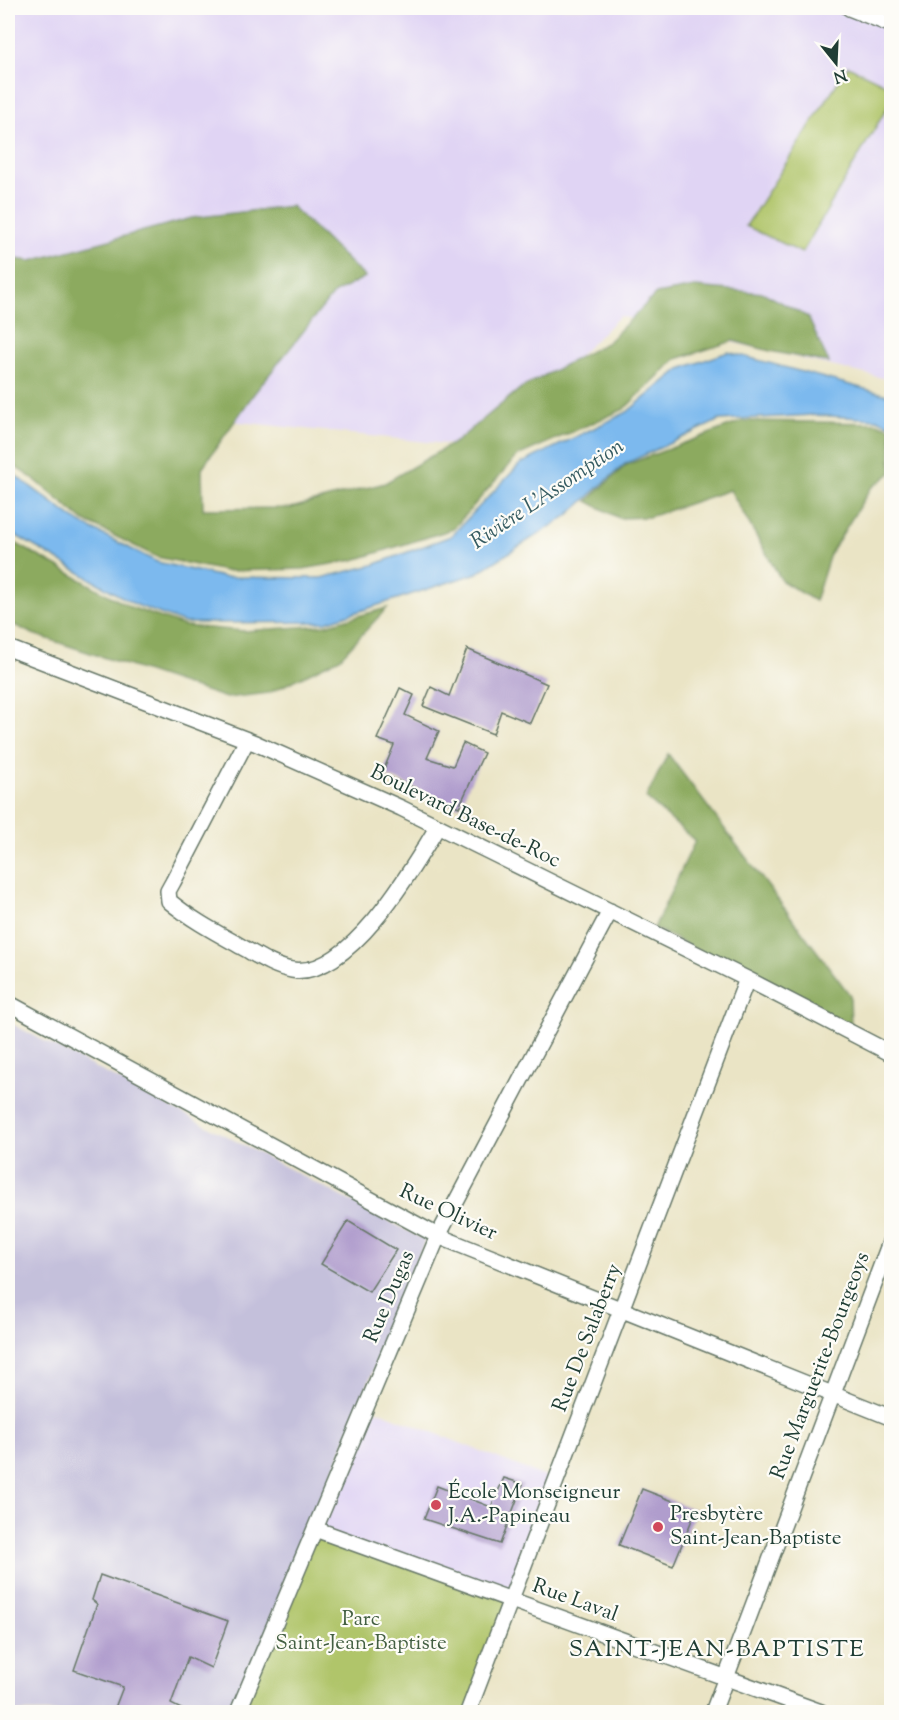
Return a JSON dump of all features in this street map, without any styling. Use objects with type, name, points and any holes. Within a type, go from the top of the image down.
[{"type":"street","points":[[849,8],[891,25]]},
{"type":"street","name":"Boulevard Base-de-Roc","points":[[8,648],[247,740],[401,807],[747,979],[891,1054]]},
{"type":"street","points":[[247,740],[168,891],[169,901],[205,927],[271,964],[293,970],[315,969],[338,957],[378,916],[412,869],[438,826]]},
{"type":"street","name":"Rue Dugas","points":[[238,1713],[438,1236],[610,911]]},
{"type":"street","name":"Rue De Salaberry","points":[[468,1713],[747,979]]},
{"type":"street","name":"Rue Olivier","points":[[8,1003],[438,1236],[891,1418]]},
{"type":"street","name":"Rue Marguerite-Bourgeoys","points":[[713,1713],[891,1237]]},
{"type":"street","name":"Rue Laval","points":[[315,1529],[821,1713]]},
{"type":"shaded area","points":[[8,8],[891,8],[891,380],[620,316],[533,400],[465,446],[192,417],[8,305]]},
{"type":"shaded area","points":[[8,1022],[425,1240],[238,1712],[8,1712]]},
{"type":"shaded area","name":"École Monseigneur J.A.-Papineau","points":[[366,1406],[556,1481],[511,1600],[315,1529]]},
{"type":"green space","points":[[848,66],[891,87],[891,101],[802,253],[746,226]]},
{"type":"green space","points":[[291,206],[365,277],[333,294],[253,395],[202,468],[203,509],[291,508],[385,483],[457,441],[521,388],[608,342],[656,294],[695,287],[764,293],[808,317],[829,363],[733,341],[676,359],[624,409],[517,456],[453,529],[354,560],[303,569],[225,571],[157,557],[83,520],[35,480],[8,462],[8,258],[31,261],[192,218]]},
{"type":"green space","points":[[743,421],[877,423],[891,428],[891,473],[870,489],[830,554],[815,601],[782,581],[730,490],[649,517],[619,518],[587,501],[626,465]]},
{"type":"green space","points":[[8,539],[130,607],[185,626],[244,631],[326,625],[387,608],[340,658],[269,693],[226,698],[33,634],[8,622]]},
{"type":"green space","points":[[668,754],[850,995],[851,1028],[654,928],[695,841],[646,798]]},
{"type":"green space","name":"Parc Saint-Jean-Baptiste","points":[[315,1529],[511,1600],[468,1712],[242,1712]]},
{"type":"water","name":"Rivière L'Assomption","points":[[728,352],[891,396],[891,425],[877,419],[813,415],[720,420],[625,464],[567,516],[477,573],[326,622],[185,623],[134,604],[8,531],[8,470],[80,523],[157,562],[223,577],[321,578],[373,565],[451,536],[520,464],[627,412],[680,369]]},
{"type":"building","points":[[467,649],[547,684],[530,723],[501,711],[493,734],[423,706],[431,687],[449,696]]},
{"type":"building","points":[[400,688],[414,695],[405,715],[439,731],[427,758],[453,766],[463,743],[484,753],[459,807],[382,774],[394,745],[377,739]]},
{"type":"building","points":[[348,1221],[396,1250],[369,1292],[321,1264]]},
{"type":"building","points":[[504,1478],[523,1484],[500,1544],[424,1519],[437,1486],[491,1507]]},
{"type":"building","name":"Presbytère Saint-Jean-Baptiste","points":[[642,1489],[696,1510],[673,1566],[619,1545]]},
{"type":"building","points":[[100,1575],[228,1621],[211,1668],[188,1657],[171,1704],[189,1713],[113,1713],[123,1687],[74,1670],[97,1604],[92,1600]]},
{"type":"place","name":"École Monseigneur J.A.-Papineau","points":[[436,1505]]},
{"type":"place","name":"Presbytère Saint-Jean-Baptiste","points":[[658,1527]]},
{"type":"district","name":"SAINT-JEAN-BAPTISTE","points":[[717,1650]]}]
